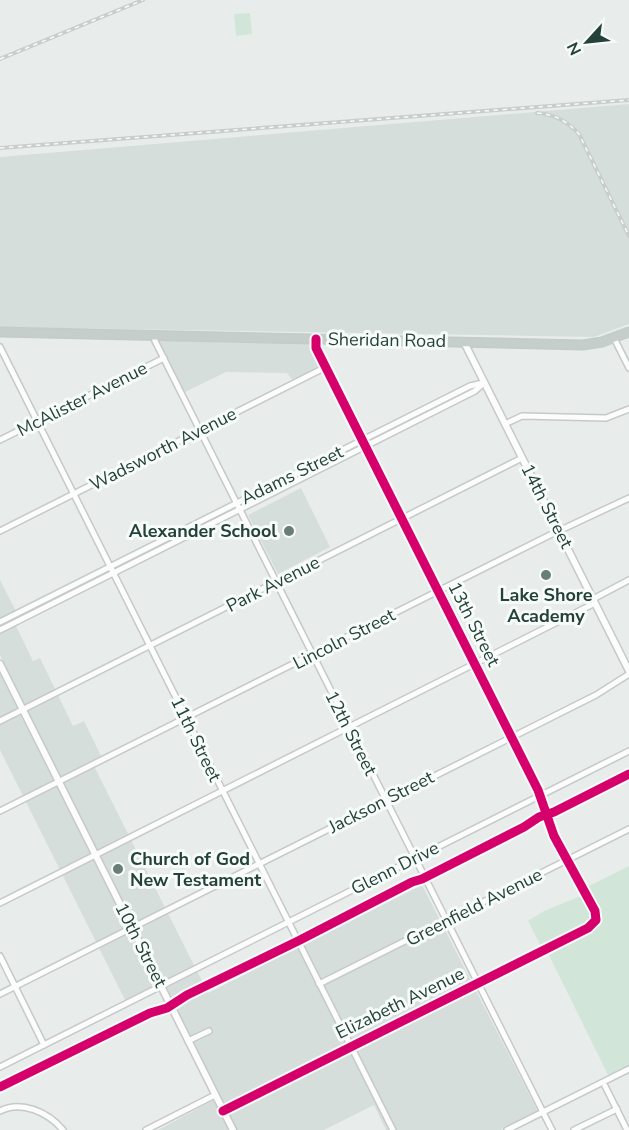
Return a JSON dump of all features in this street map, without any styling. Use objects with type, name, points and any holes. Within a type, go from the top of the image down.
[{"type":"highway","name":"Sheridan Road","points":[[0,332],[591,344],[629,332]]},
{"type":"street","name":"12th Street","points":[[154,335],[239,510],[552,1130]]},
{"type":"street","points":[[614,338],[629,368]]},
{"type":"street","name":"13th Street","points":[[316,339],[316,348],[541,795],[550,825],[595,911],[596,920],[592,925]]},
{"type":"street","name":"14th Street","points":[[464,342],[629,673]]},
{"type":"street","name":"11th Street","points":[[1,351],[393,1130]]},
{"type":"street","name":"McAlister Avenue","points":[[0,440],[164,358]]},
{"type":"street","name":"Wadsworth Avenue","points":[[0,531],[326,367]]},
{"type":"street","name":"Adams Street","points":[[0,622],[236,503],[475,391],[484,382]]},
{"type":"street","points":[[505,424],[522,416],[606,418],[629,409]]},
{"type":"street","name":"Adams Street","points":[[0,630],[239,510],[365,443]]},
{"type":"street","name":"Park Avenue","points":[[0,721],[522,458]]},
{"type":"street","name":"Lincoln Street","points":[[0,811],[629,498]]},
{"type":"street","points":[[0,903],[475,664],[629,580]]},
{"type":"street","name":"10th Street","points":[[0,664],[233,1130]]},
{"type":"street","name":"Jackson Street","points":[[0,994],[596,695],[629,673]]},
{"type":"street","name":"Glenn Drive","points":[[0,1067],[629,751]]},
{"type":"street","name":"Greenfield Avenue","points":[[319,984],[629,829]]},
{"type":"street","name":"Elizabeth Avenue","points":[[223,1111],[592,925]]},
{"type":"street","points":[[0,956],[44,1045]]},
{"type":"street","points":[[188,1041],[209,1031]]},
{"type":"street","points":[[507,1130],[629,1069]]},
{"type":"street","points":[[605,1086],[627,1130]]},
{"type":"street","points":[[146,1130],[216,1095]]},
{"type":"street","points":[[0,1111],[9,1106],[26,1107],[46,1115],[63,1130]]},
{"type":"street","points":[[574,1130],[616,1109]]},
{"type":"shaded area","points":[[629,104],[629,324],[594,337],[0,327],[0,157]]},
{"type":"shaded area","points":[[154,339],[309,343],[324,369],[294,382],[287,373],[226,372],[181,394]]},
{"type":"shaded area","name":"Alexander School","points":[[301,488],[330,547],[278,574],[248,515]]},
{"type":"shaded area","points":[[0,580],[19,617],[13,620],[33,661],[40,658],[73,726],[84,721],[103,760],[94,766],[208,993],[422,885],[538,1112],[500,1130],[386,1130],[374,1105],[324,1130],[237,1130],[0,655]]},
{"type":"shaded area","points":[[0,674],[159,991],[128,1006],[0,750]]},
{"type":"shaded area","points":[[214,1100],[229,1130],[158,1130]]},
{"type":"green space","points":[[250,13],[252,34],[236,36],[234,14]]},
{"type":"green space","points":[[629,866],[629,1067],[609,1077],[545,947],[540,944],[528,921],[544,911],[583,895],[585,888]]},
{"type":"railway","points":[[0,59],[143,0]]},
{"type":"railway","points":[[0,148],[629,100]]},
{"type":"railway","points":[[537,113],[560,119],[579,134],[629,236]]},
{"type":"cycle path","points":[[223,1111],[588,928],[596,920],[595,911],[554,836],[538,790],[316,348],[316,339]]},
{"type":"cycle path","points":[[0,1087],[150,1013],[167,1008],[187,995],[629,774]]},
{"type":"place","name":"Alexander School","points":[[289,531]]},
{"type":"place","name":"Lake Shore Academy","points":[[546,575]]},
{"type":"place","name":"Church of God New Testament","points":[[118,869]]}]
